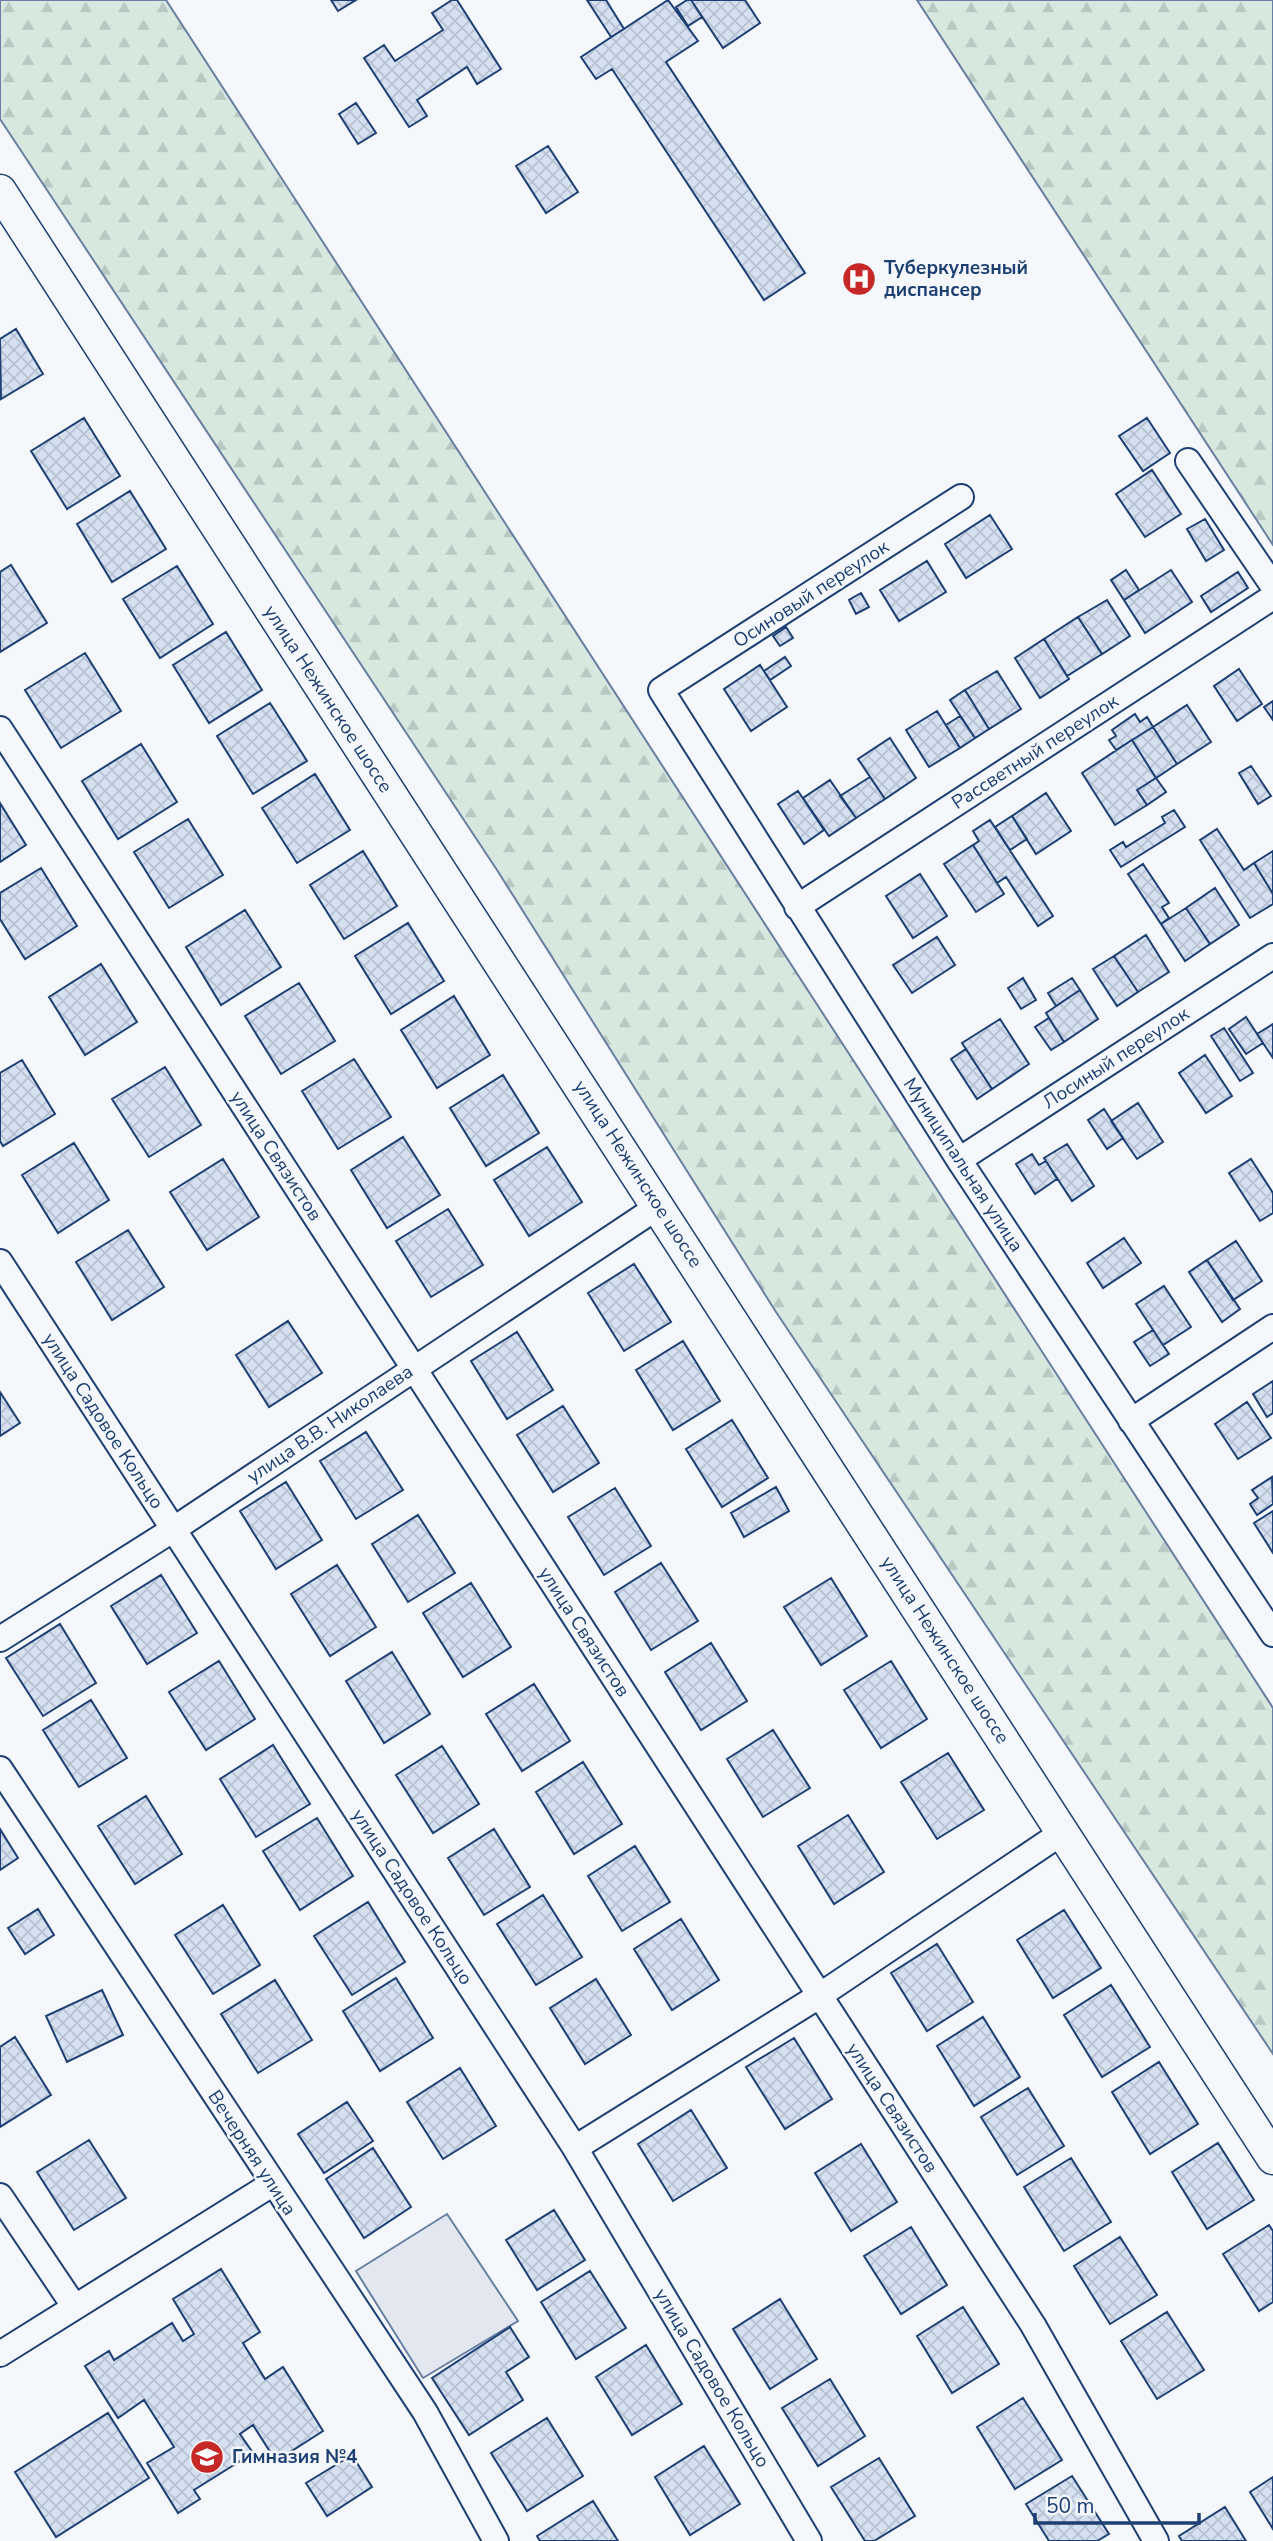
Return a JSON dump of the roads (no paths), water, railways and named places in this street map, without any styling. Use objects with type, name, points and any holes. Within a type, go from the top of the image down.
[{"type":"main road","name":"улица Нежинское шоссе","points":[[0,191],[1273,2158]]},
{"type":"street","points":[[1188,461],[1273,586]]},
{"type":"street","name":"Осиновый переулок","points":[[661,690],[961,497]]},
{"type":"street","name":"Рассветный переулок","points":[[797,907],[1273,597]]},
{"type":"street","name":"Муниципальная улица","points":[[661,690],[959,1160],[1273,1634]]},
{"type":"street","name":"улица Связистов","points":[[0,729],[1033,2325],[1156,2541]]},
{"type":"street","name":"Лосиный переулок","points":[[959,1160],[1273,956]]},
{"type":"street","name":"улица В.В. Николаева","points":[[0,1639],[174,1529],[659,1206]]},
{"type":"street","name":"улица Садовое Кольцо","points":[[0,1262],[575,2148],[809,2541]]},
{"type":"street","points":[[1132,1421],[1273,1327]]},
{"type":"street","name":"Вечерняя улица","points":[[0,1769],[425,2412],[496,2541]]},
{"type":"street","points":[[575,2148],[819,1996],[1063,1832]]},
{"type":"street","points":[[0,2354],[272,2184]]},
{"type":"street","points":[[0,2196],[74,2306]]},
{"type":"place","name":"Туберкулезный диспансер","points":[[859,279]]},
{"type":"place","name":"Гимназия №4","points":[[207,2457]]}]
